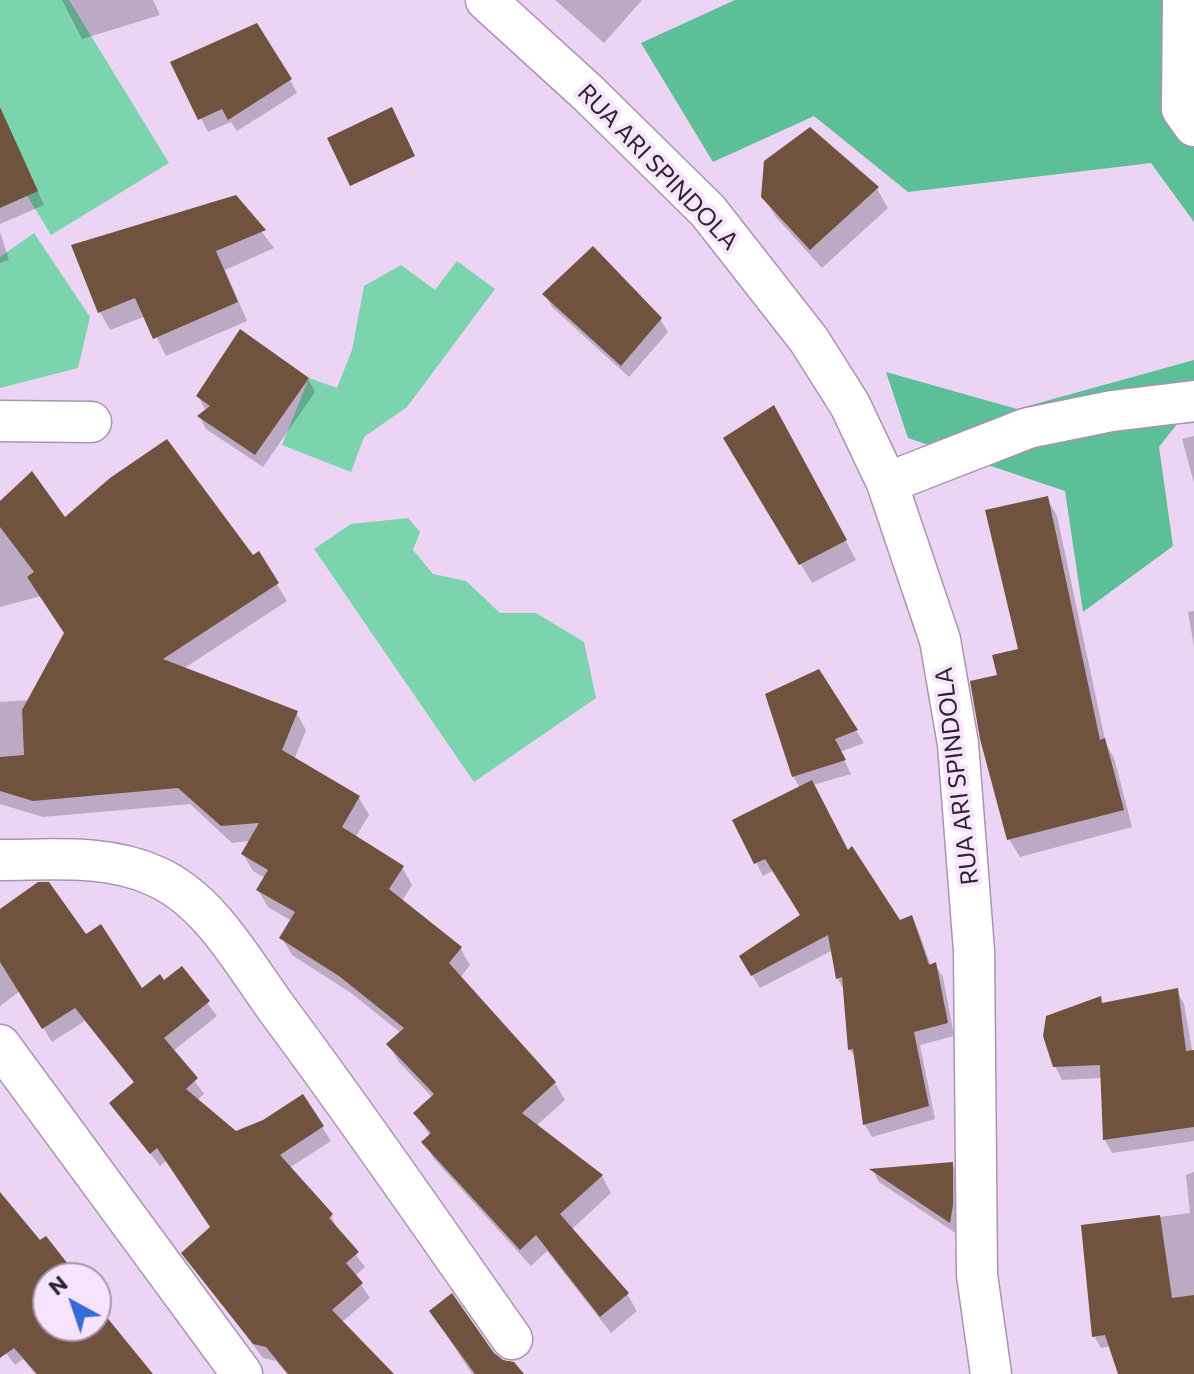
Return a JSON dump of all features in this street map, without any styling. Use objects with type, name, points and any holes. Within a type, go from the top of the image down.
[{"type":"street","name":"RUA ARI SPINDOLA","points":[[486,0],[588,93],[708,211],[809,340],[850,405],[887,483],[940,640],[958,744],[974,951],[977,1275],[991,1374]]},
{"type":"street","points":[[1183,0],[1182,109],[1194,126]]},
{"type":"street","points":[[887,483],[1028,428],[1112,411],[1194,401]]},
{"type":"street","points":[[0,421],[91,422]]},
{"type":"street","points":[[0,860],[69,858],[119,864],[155,875],[182,891],[211,921],[349,1106],[512,1339]]},
{"type":"street","points":[[0,1045],[242,1374]]},
{"type":"green space","points":[[0,0],[69,0],[169,163],[51,235],[0,151]]},
{"type":"green space","points":[[735,0],[1194,0],[1194,222],[1151,163],[908,192],[814,116],[713,162],[641,43]]},
{"type":"green space","points":[[34,233],[90,317],[78,368],[0,388],[0,257]]},
{"type":"green space","points":[[457,261],[495,289],[407,407],[364,437],[351,472],[282,445],[309,378],[337,388],[352,350],[364,286],[401,265],[435,290]]},
{"type":"green space","points":[[1194,360],[1194,423],[1177,424],[1159,447],[1173,546],[1083,612],[1065,491],[908,438],[886,372],[1017,409]]},
{"type":"green space","points":[[408,518],[420,532],[413,550],[433,574],[466,581],[500,613],[536,613],[584,642],[596,698],[474,782],[314,549],[351,524]]},
{"type":"building","points":[[257,23],[292,79],[228,120],[222,109],[198,120],[170,62]]},
{"type":"building","points":[[0,107],[38,191],[0,208]]},
{"type":"building","points":[[392,107],[415,156],[350,186],[327,138]]},
{"type":"building","points":[[810,127],[879,187],[810,250],[761,197],[764,161]]},
{"type":"building","points":[[236,195],[266,230],[216,251],[238,302],[153,339],[135,298],[98,313],[71,245]]},
{"type":"building","points":[[593,246],[662,318],[621,366],[542,294]]},
{"type":"building","points":[[240,329],[309,378],[255,455],[197,416],[210,406],[196,396]]},
{"type":"building","points":[[774,405],[847,540],[799,565],[723,438]]},
{"type":"building","points":[[167,439],[253,555],[259,551],[279,583],[163,659],[298,711],[282,750],[360,796],[342,827],[404,866],[389,889],[462,947],[449,963],[556,1082],[522,1113],[603,1175],[560,1214],[629,1293],[600,1317],[536,1235],[520,1250],[421,1142],[431,1133],[413,1113],[434,1094],[386,1044],[404,1028],[339,976],[279,938],[295,912],[256,890],[268,870],[241,854],[259,823],[221,826],[178,788],[33,801],[0,791],[0,757],[24,755],[22,710],[64,633],[27,577],[34,572],[0,527],[0,501],[32,471],[65,517],[110,478]]},
{"type":"building","points":[[1048,496],[1100,740],[1105,738],[1124,810],[1007,840],[980,739],[970,681],[997,675],[992,655],[1018,649],[985,510]]},
{"type":"building","points":[[819,669],[858,730],[835,739],[846,760],[792,777],[765,694]]},
{"type":"building","points":[[812,780],[848,850],[852,846],[900,920],[912,915],[929,965],[936,962],[948,1023],[914,1032],[929,1106],[863,1125],[853,1049],[848,1050],[842,977],[836,979],[828,935],[751,976],[739,956],[800,915],[765,859],[754,864],[732,820]]},
{"type":"building","points":[[38,882],[49,882],[86,934],[101,924],[142,988],[160,974],[164,980],[182,966],[210,1001],[164,1038],[198,1078],[186,1089],[236,1131],[263,1120],[303,1094],[324,1126],[280,1155],[333,1214],[329,1218],[359,1252],[346,1263],[363,1283],[332,1310],[394,1374],[288,1374],[266,1347],[253,1344],[181,1253],[210,1227],[157,1148],[150,1154],[109,1103],[134,1082],[75,1008],[42,1029],[0,962],[0,909]]},
{"type":"building","points":[[1178,988],[1186,1051],[1194,1050],[1194,1127],[1103,1140],[1100,1065],[1053,1067],[1043,1036],[1046,1016],[1101,996],[1102,1003]]},
{"type":"building","points":[[953,1162],[950,1223],[869,1169]]},
{"type":"building","points":[[0,1192],[40,1240],[46,1236],[66,1262],[32,1262],[32,1342],[112,1342],[112,1324],[153,1374],[37,1374],[14,1348],[0,1358]]},
{"type":"building","points":[[1160,1215],[1172,1298],[1194,1295],[1194,1374],[1118,1374],[1105,1335],[1092,1337],[1081,1225]]},
{"type":"building","points":[[452,1293],[494,1353],[503,1360],[514,1362],[524,1374],[475,1374],[429,1311]]}]
